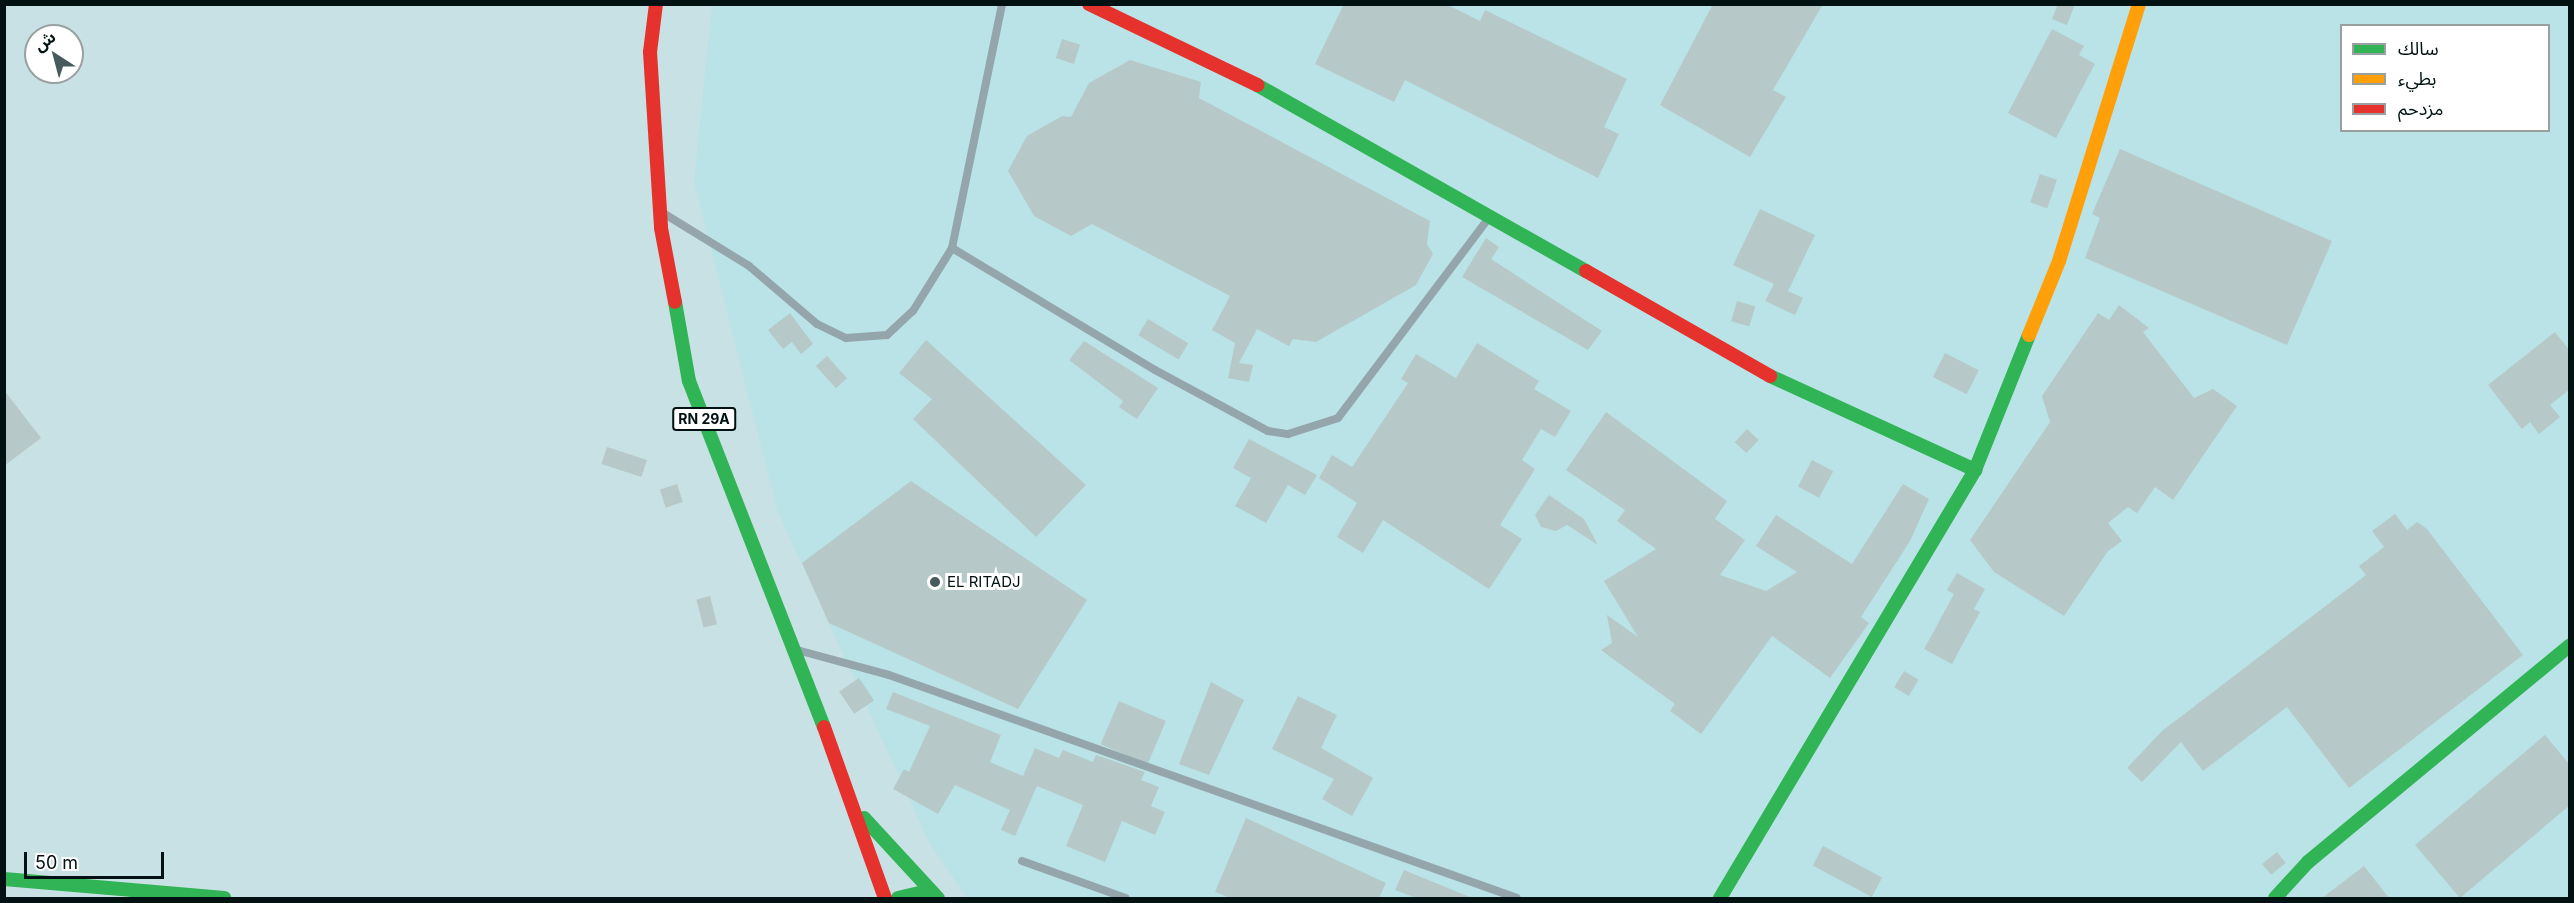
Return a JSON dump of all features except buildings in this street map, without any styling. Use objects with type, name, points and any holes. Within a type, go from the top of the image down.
[{"type":"street","name":"RN 29A","points":[[656,4],[650,52],[660,210],[689,381],[857,810],[885,898]]},
{"type":"street","points":[[1089,4],[1215,61],[1488,219],[1792,389],[1975,470]]},
{"type":"street","points":[[1720,898],[1975,470],[2059,261],[2139,4]]},
{"type":"street","points":[[2275,898],[2308,861],[2570,645]]},
{"type":"street","name":"RN 29A","points":[[857,810],[937,897]]},
{"type":"street","points":[[4,879],[224,898]]},
{"type":"street","points":[[898,898],[910,893],[937,897]]},
{"type":"lane","points":[[660,210],[749,267],[817,324],[846,338],[887,335],[913,311],[952,248],[1002,4]]},
{"type":"lane","points":[[952,248],[1155,370],[1269,430],[1288,434],[1338,418],[1488,219]]},
{"type":"lane","points":[[793,648],[889,675],[1516,898]]},
{"type":"lane","points":[[1022,861],[1126,898]]},
{"type":"shaded area","points":[[712,5],[2569,5],[2569,898],[967,898],[929,842],[778,512],[694,182]]},
{"type":"traffic: fast","points":[[1257,85],[1586,271]]},
{"type":"traffic: fast","points":[[675,302],[689,381],[824,727]]},
{"type":"traffic: fast","points":[[1720,898],[1975,470],[2029,335]]},
{"type":"traffic: fast","points":[[1770,376],[1975,470]]},
{"type":"traffic: fast","points":[[2275,898],[2308,862],[2570,645]]},
{"type":"traffic: fast","points":[[864,818],[935,895]]},
{"type":"traffic: fast","points":[[4,879],[224,898]]},
{"type":"traffic: fast","points":[[898,898],[923,892],[938,898]]},
{"type":"traffic: slow","points":[[2029,335],[2059,261],[2139,4]]},
{"type":"traffic: jam","points":[[656,4],[650,52],[661,228],[675,302]]},
{"type":"traffic: jam","points":[[1089,4],[1257,85]]},
{"type":"traffic: jam","points":[[1586,271],[1770,376]]},
{"type":"traffic: jam","points":[[824,727],[885,898]]},
{"type":"place","name":"EL RITADJ","points":[[935,582]]}]
